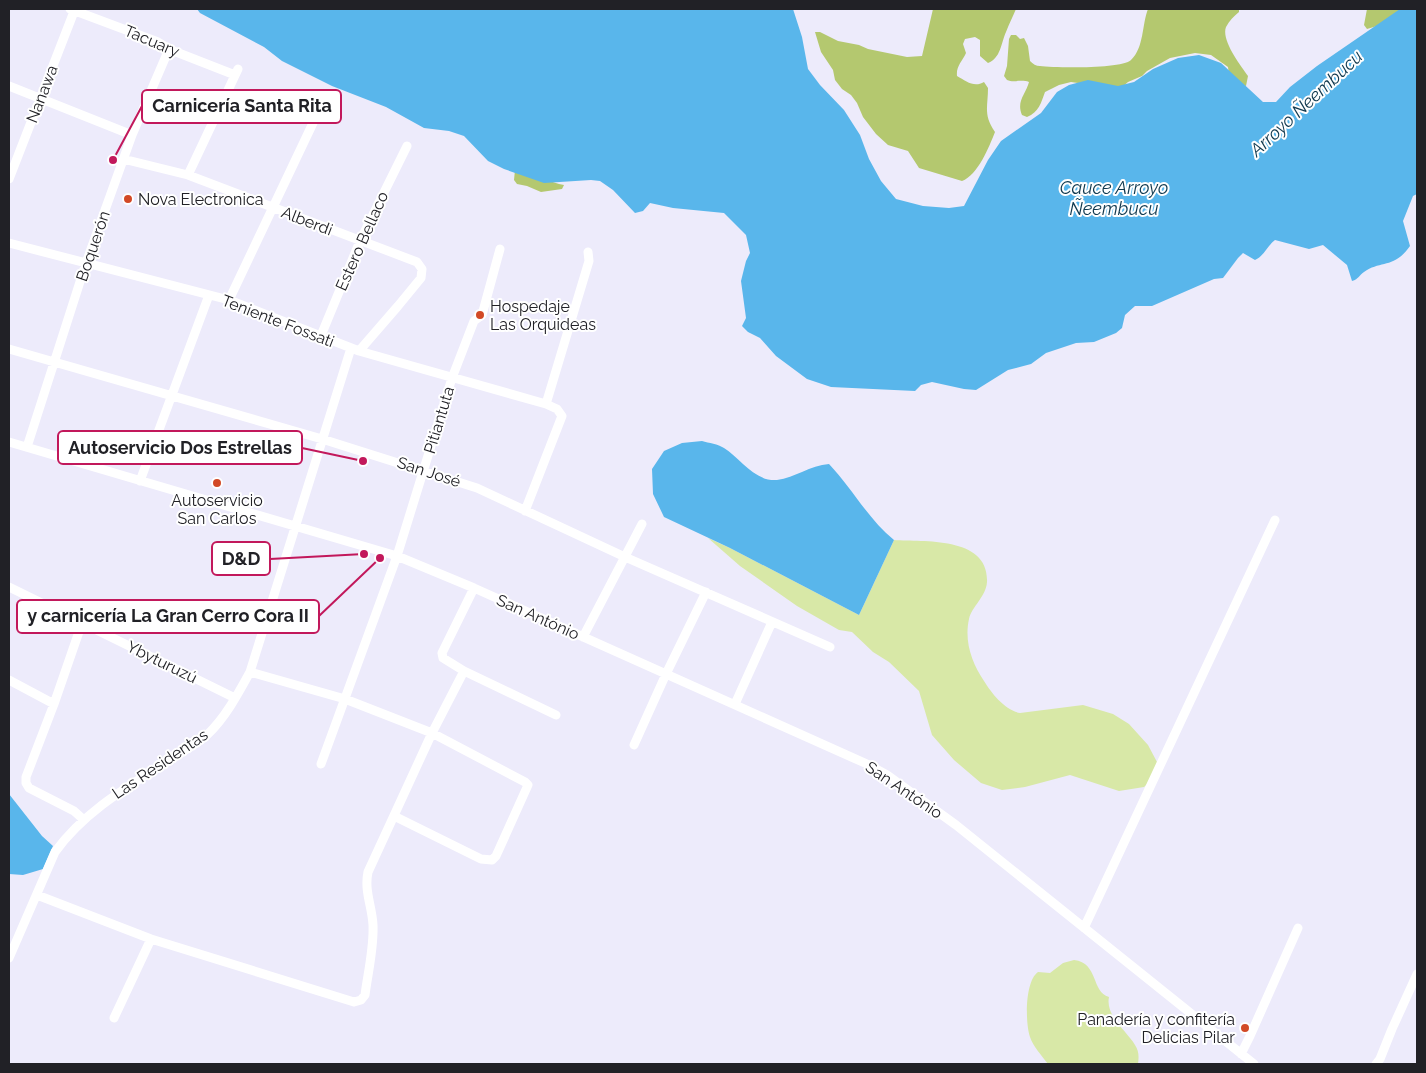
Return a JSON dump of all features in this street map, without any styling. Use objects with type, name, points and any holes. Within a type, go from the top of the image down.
[{"type":"street","name":"Tacuary","points":[[73,9],[169,48],[236,72],[188,175]]},
{"type":"street","name":"Nanawa","points":[[9,179],[73,9]]},
{"type":"street","name":"Boquerón","points":[[27,447],[86,263],[123,159],[169,48]]},
{"type":"street","points":[[9,86],[132,135]]},
{"type":"street","points":[[229,300],[322,104]]},
{"type":"street","name":"Estero Bellaco","points":[[320,338],[360,241],[407,146]]},
{"type":"street","name":"Alberdi","points":[[123,159],[188,175],[416,262],[422,269],[421,278],[398,306],[355,350]]},
{"type":"street","name":"Teniente Fossati","points":[[9,243],[229,300],[320,338],[355,350],[546,404]]},
{"type":"street","name":"Pitiantuta","points":[[321,764],[397,556],[452,378],[474,321],[482,315],[500,249]]},
{"type":"street","points":[[525,511],[562,416],[556,409],[546,404],[589,261],[588,252]]},
{"type":"street","points":[[140,481],[209,295]]},
{"type":"street","name":"San José","points":[[9,349],[322,439],[477,488],[625,557],[830,648]]},
{"type":"street","name":"Las Residentas","points":[[9,958],[13,941],[37,896],[55,852],[66,837],[116,794],[206,736],[222,717],[250,672],[322,439],[355,350]]},
{"type":"street","name":"San António","points":[[9,442],[397,556],[474,588],[860,761],[887,775],[956,825],[1254,1064]]},
{"type":"street","points":[[1084,928],[1275,520]]},
{"type":"street","points":[[583,638],[642,524]]},
{"type":"street","name":"Ybyturuzú","points":[[9,587],[235,698]]},
{"type":"street","points":[[474,588],[442,653],[443,658],[556,715]]},
{"type":"street","points":[[634,744],[706,592]]},
{"type":"street","points":[[735,704],[772,622]]},
{"type":"street","points":[[82,623],[54,704],[27,772],[26,783],[29,788],[74,811],[84,820]]},
{"type":"street","points":[[37,896],[151,939],[354,1002],[360,1000],[365,994],[373,936],[372,915],[366,882],[368,872],[432,733],[464,670]]},
{"type":"street","points":[[250,672],[345,699],[432,733],[528,785],[496,856],[492,860],[481,859],[394,816]]},
{"type":"street","points":[[9,680],[54,704]]},
{"type":"street","points":[[1241,1054],[1298,928]]},
{"type":"street","points":[[114,1018],[151,939]]},
{"type":"street","points":[[1376,1064],[1380,1060],[1417,974]]},
{"type":"green space","points":[[933,9],[1016,9],[1000,50],[992,61],[988,63],[980,56],[980,40],[975,37],[965,39],[963,44],[966,53],[958,67],[957,76],[973,84],[984,82],[988,88],[987,106],[989,120],[995,132],[978,167],[968,178],[962,181],[919,168],[908,151],[888,145],[876,134],[863,117],[851,95],[842,89],[835,80],[833,70],[821,52],[815,32],[820,32],[838,41],[859,45],[868,49],[907,57],[922,56]]},
{"type":"green space","points":[[1148,9],[1239,9],[1239,12],[1227,25],[1225,32],[1232,52],[1248,76],[1246,86],[1230,82],[1228,67],[1211,55],[1195,53],[1170,58],[1147,71],[1142,76],[1128,82],[1120,89],[1071,82],[1059,85],[1045,92],[1039,107],[1034,113],[1027,117],[1022,115],[1020,106],[1029,82],[1010,81],[1004,76],[1011,35],[1016,35],[1020,39],[1024,38],[1028,46],[1030,61],[1037,66],[1115,65],[1131,60],[1135,55],[1141,43]]},
{"type":"green space","points":[[1367,9],[1403,9],[1377,26],[1367,29],[1364,25]]},
{"type":"green space","points":[[515,170],[564,185],[562,189],[541,192],[517,184],[514,180]]},
{"type":"green space","points":[[708,538],[859,615],[894,540],[953,544],[966,549],[978,556],[985,567],[987,582],[984,592],[969,619],[968,644],[976,667],[995,696],[1009,709],[1020,713],[1083,705],[1113,714],[1129,724],[1148,745],[1157,762],[1155,777],[1144,787],[1119,791],[1070,775],[1025,787],[1002,790],[981,783],[954,760],[932,735],[919,691],[889,662],[873,652],[852,632],[839,630],[797,606],[740,566]]},
{"type":"green space","points":[[1074,960],[1082,962],[1087,966],[1099,990],[1109,997],[1110,1011],[1113,1017],[1136,1047],[1138,1064],[1048,1064],[1033,1044],[1028,1030],[1027,1002],[1034,977],[1038,972],[1050,973],[1063,963]]},
{"type":"water","name":"Cauce Arroyo Ñeembucu","points":[[197,9],[793,9],[802,37],[808,69],[820,85],[844,110],[860,135],[869,159],[881,181],[896,199],[923,206],[949,208],[964,206],[988,160],[1001,141],[1041,113],[1057,92],[1069,85],[1088,80],[1118,86],[1134,82],[1153,69],[1178,58],[1199,55],[1221,63],[1263,102],[1276,102],[1290,87],[1317,66],[1400,9],[1417,9],[1417,194],[1413,196],[1403,221],[1410,246],[1398,258],[1370,268],[1352,281],[1347,265],[1323,245],[1309,249],[1275,240],[1255,260],[1243,253],[1223,278],[1214,279],[1152,306],[1135,306],[1125,315],[1122,328],[1116,333],[1094,342],[1076,343],[1046,353],[1031,364],[1008,370],[976,390],[932,382],[921,385],[915,391],[831,387],[807,379],[776,356],[760,338],[748,332],[742,326],[746,318],[741,281],[750,253],[746,235],[724,213],[673,208],[650,203],[643,211],[635,213],[613,190],[600,181],[544,183],[504,169],[488,161],[464,136],[449,131],[424,128],[386,107],[332,86],[282,61],[264,47],[200,13]]},
{"type":"water","points":[[702,441],[724,448],[755,473],[769,480],[784,479],[815,467],[829,464],[876,523],[894,540],[859,615],[730,548],[664,517],[653,494],[652,469],[664,451],[682,443]]},
{"type":"water","points":[[9,794],[42,836],[53,846],[43,869],[23,875],[9,874]]},
{"type":"place","name":"Carnicería Santa Rita","points":[[113,160]]},
{"type":"place","name":"Nova Electronica","points":[[128,199]]},
{"type":"place","name":"Hospedaje Las Orquideas","points":[[480,315]]},
{"type":"place","name":"Autoservicio Dos Estrellas","points":[[363,461]]},
{"type":"place","name":"Autoservicio San Carlos","points":[[217,483]]},
{"type":"place","name":"D&D","points":[[364,554]]},
{"type":"place","name":"y carnicería La Gran Cerro Cora II","points":[[380,558]]},
{"type":"place","name":"Panadería y confitería Delicias Pilar","points":[[1245,1028]]},
{"type":"water label","name":"Arroyo Ñeembucu","points":[[1306,103]]}]
